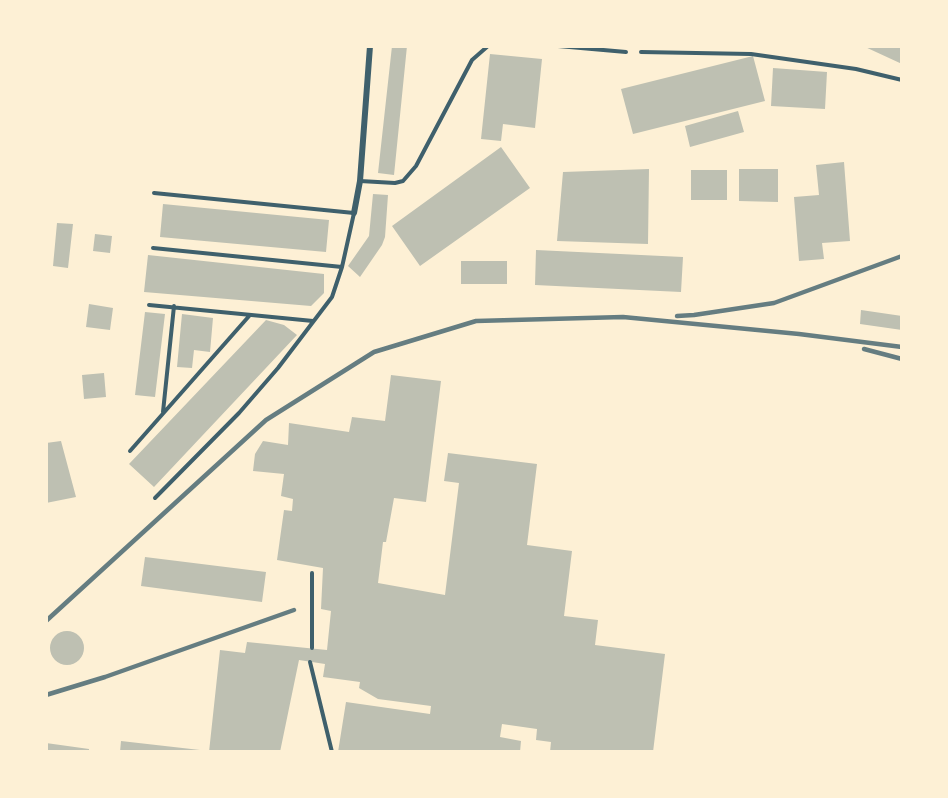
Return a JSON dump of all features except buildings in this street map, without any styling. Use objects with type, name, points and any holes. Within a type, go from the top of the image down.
[{"type":"street","points":[[354,213],[360,181],[370,46]]},
{"type":"lane","points":[[360,181],[395,183],[403,181],[416,165],[472,60],[488,46]]},
{"type":"lane","points":[[558,46],[626,52]]},
{"type":"lane","points":[[641,52],[752,54],[856,69],[902,80]]},
{"type":"lane","points":[[154,193],[354,213],[342,267],[332,297],[278,368],[239,413],[155,498]]},
{"type":"lane","points":[[153,248],[342,267]]},
{"type":"lane","points":[[149,304],[314,321]]},
{"type":"lane","points":[[163,412],[174,306]]},
{"type":"lane","points":[[130,451],[250,315]]},
{"type":"lane","points":[[312,573],[312,648]]},
{"type":"lane","points":[[310,662],[332,752]]},
{"type":"railway","points":[[677,316],[774,303],[902,256]]},
{"type":"railway","points":[[46,621],[266,420],[374,352],[476,321],[623,317],[799,334],[902,347]]},
{"type":"railway","points":[[864,349],[902,359]]},
{"type":"railway","points":[[46,695],[105,677],[294,610]]}]
